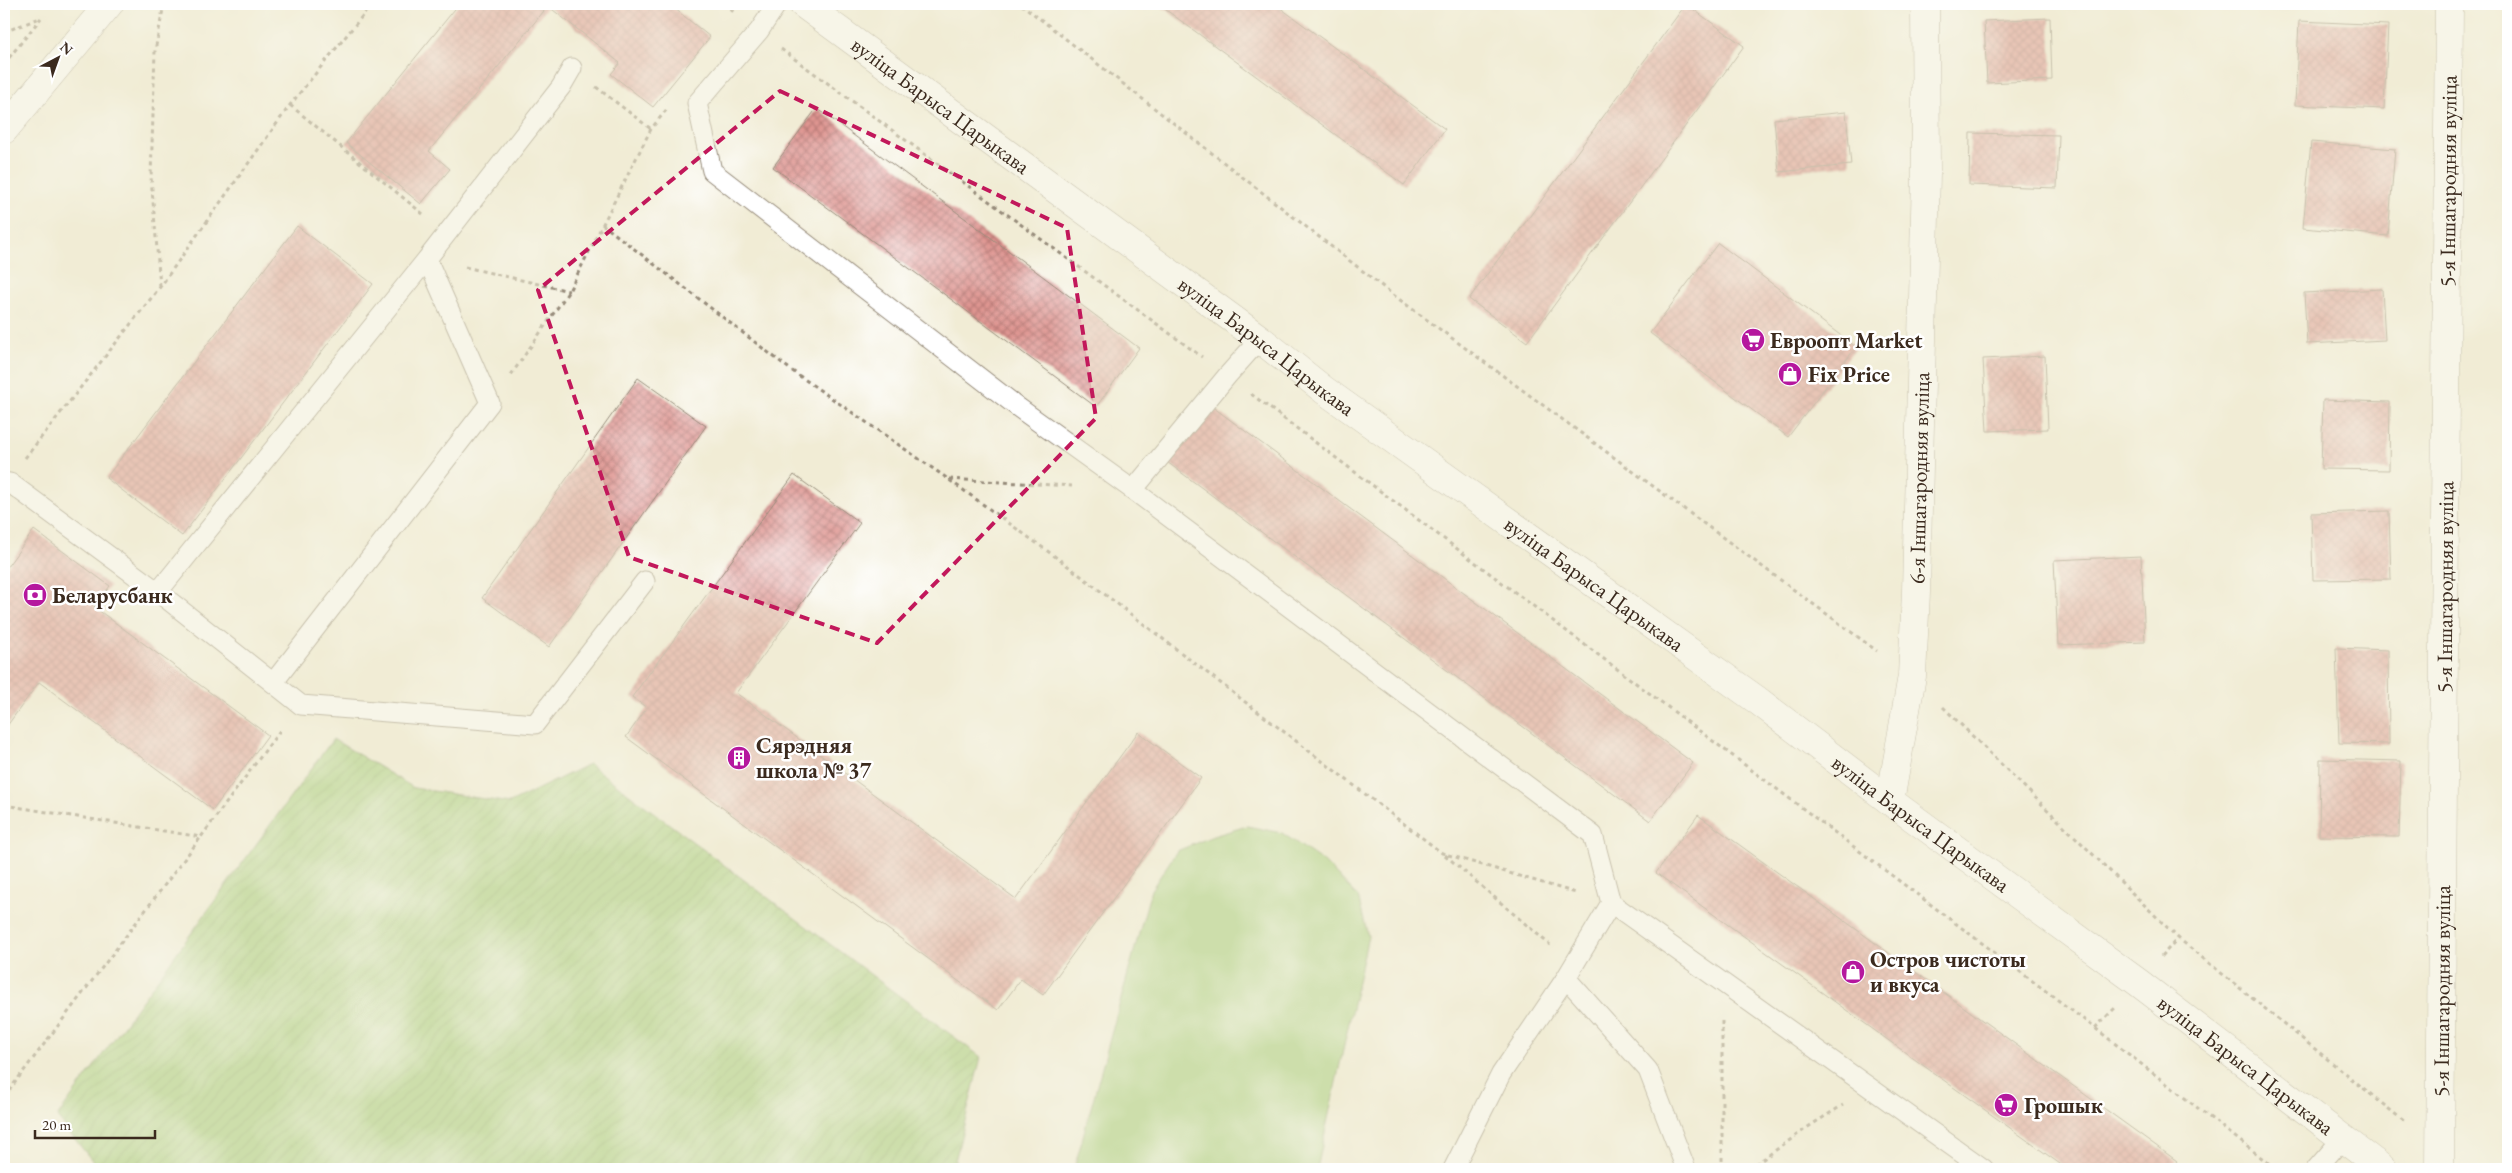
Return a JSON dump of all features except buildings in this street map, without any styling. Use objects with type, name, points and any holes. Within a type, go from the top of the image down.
[{"type":"main road","points":[[4,130],[109,4]]},
{"type":"main road","name":"вуліца Барыса Царыкава","points":[[802,4],[1260,339],[1324,390],[1757,700],[1890,801],[2139,983],[2384,1169]]},
{"type":"main road","name":"6-я Іншагародняя вуліца","points":[[1890,801],[1912,676],[1916,592],[1926,173],[1925,4]]},
{"type":"main road","name":"5-я Іншагародняя вуліца","points":[[2440,1160],[2449,4]]},
{"type":"lane","points":[[777,4],[759,31],[697,104],[712,171],[1019,408],[1133,490],[1593,835],[1611,903],[1984,1169]]},
{"type":"lane","points":[[158,592],[427,259],[561,87],[572,68]]},
{"type":"lane","points":[[273,683],[490,403],[427,259]]},
{"type":"lane","points":[[1133,490],[1260,339]]},
{"type":"lane","points":[[7,483],[158,592],[301,704],[535,724],[645,581]]},
{"type":"lane","points":[[1453,1169],[1501,1074],[1570,972],[1611,903]]},
{"type":"lane","points":[[1570,972],[1648,1070],[1686,1169]]},
{"type":"lane","points":[[2316,1169],[2344,1138]]},
{"type":"path","points":[[160,287],[151,177],[155,51],[164,4]]},
{"type":"path","points":[[7,483],[160,287],[290,105],[372,4]]},
{"type":"path","points":[[724,4],[1227,376],[2095,1028],[2276,1169]]},
{"type":"path","points":[[1021,4],[1396,297],[1912,676],[2178,938],[2440,1160]]},
{"type":"path","points":[[4,32],[41,18],[4,64]]},
{"type":"path","points":[[572,68],[651,129]]},
{"type":"path","points":[[290,105],[425,216]]},
{"type":"path","points":[[490,403],[569,291],[651,129],[669,107]]},
{"type":"path","points":[[602,224],[791,370],[948,479],[1064,564],[1442,853],[1570,972]]},
{"type":"path","points":[[427,259],[569,291]]},
{"type":"path","points":[[948,479],[1075,486]]},
{"type":"path","points":[[4,1097],[301,704]]},
{"type":"path","points":[[4,804],[201,837]]},
{"type":"path","points":[[1442,853],[1611,903]]},
{"type":"path","points":[[2095,1028],[2139,983],[2178,938]]},
{"type":"path","points":[[1722,982],[1722,1169]]},
{"type":"path","points":[[1749,1169],[1811,1125],[1871,1088]]},
{"type":"highlighted area","points":[[780,91],[1067,228],[1096,418],[877,643],[629,557],[538,290]]},
{"type":"green space","points":[[333,739],[414,788],[510,803],[589,764],[981,1057],[953,1169],[99,1169],[57,1117]]},
{"type":"green space","points":[[1247,826],[1282,833],[1324,862],[1358,897],[1368,936],[1317,1169],[1074,1169],[1151,890],[1177,851],[1213,836]]},
{"type":"place","name":"Евроопт Market","points":[[1753,340]]},
{"type":"place","name":"Fix Price","points":[[1790,374]]},
{"type":"place","name":"Беларусбанк","points":[[35,595]]},
{"type":"place","name":"Сярэдняя школа № 37","points":[[739,758]]},
{"type":"place","name":"Остров чистоты и вкуса","points":[[1853,972]]},
{"type":"place","name":"Грошык","points":[[2006,1105]]}]
